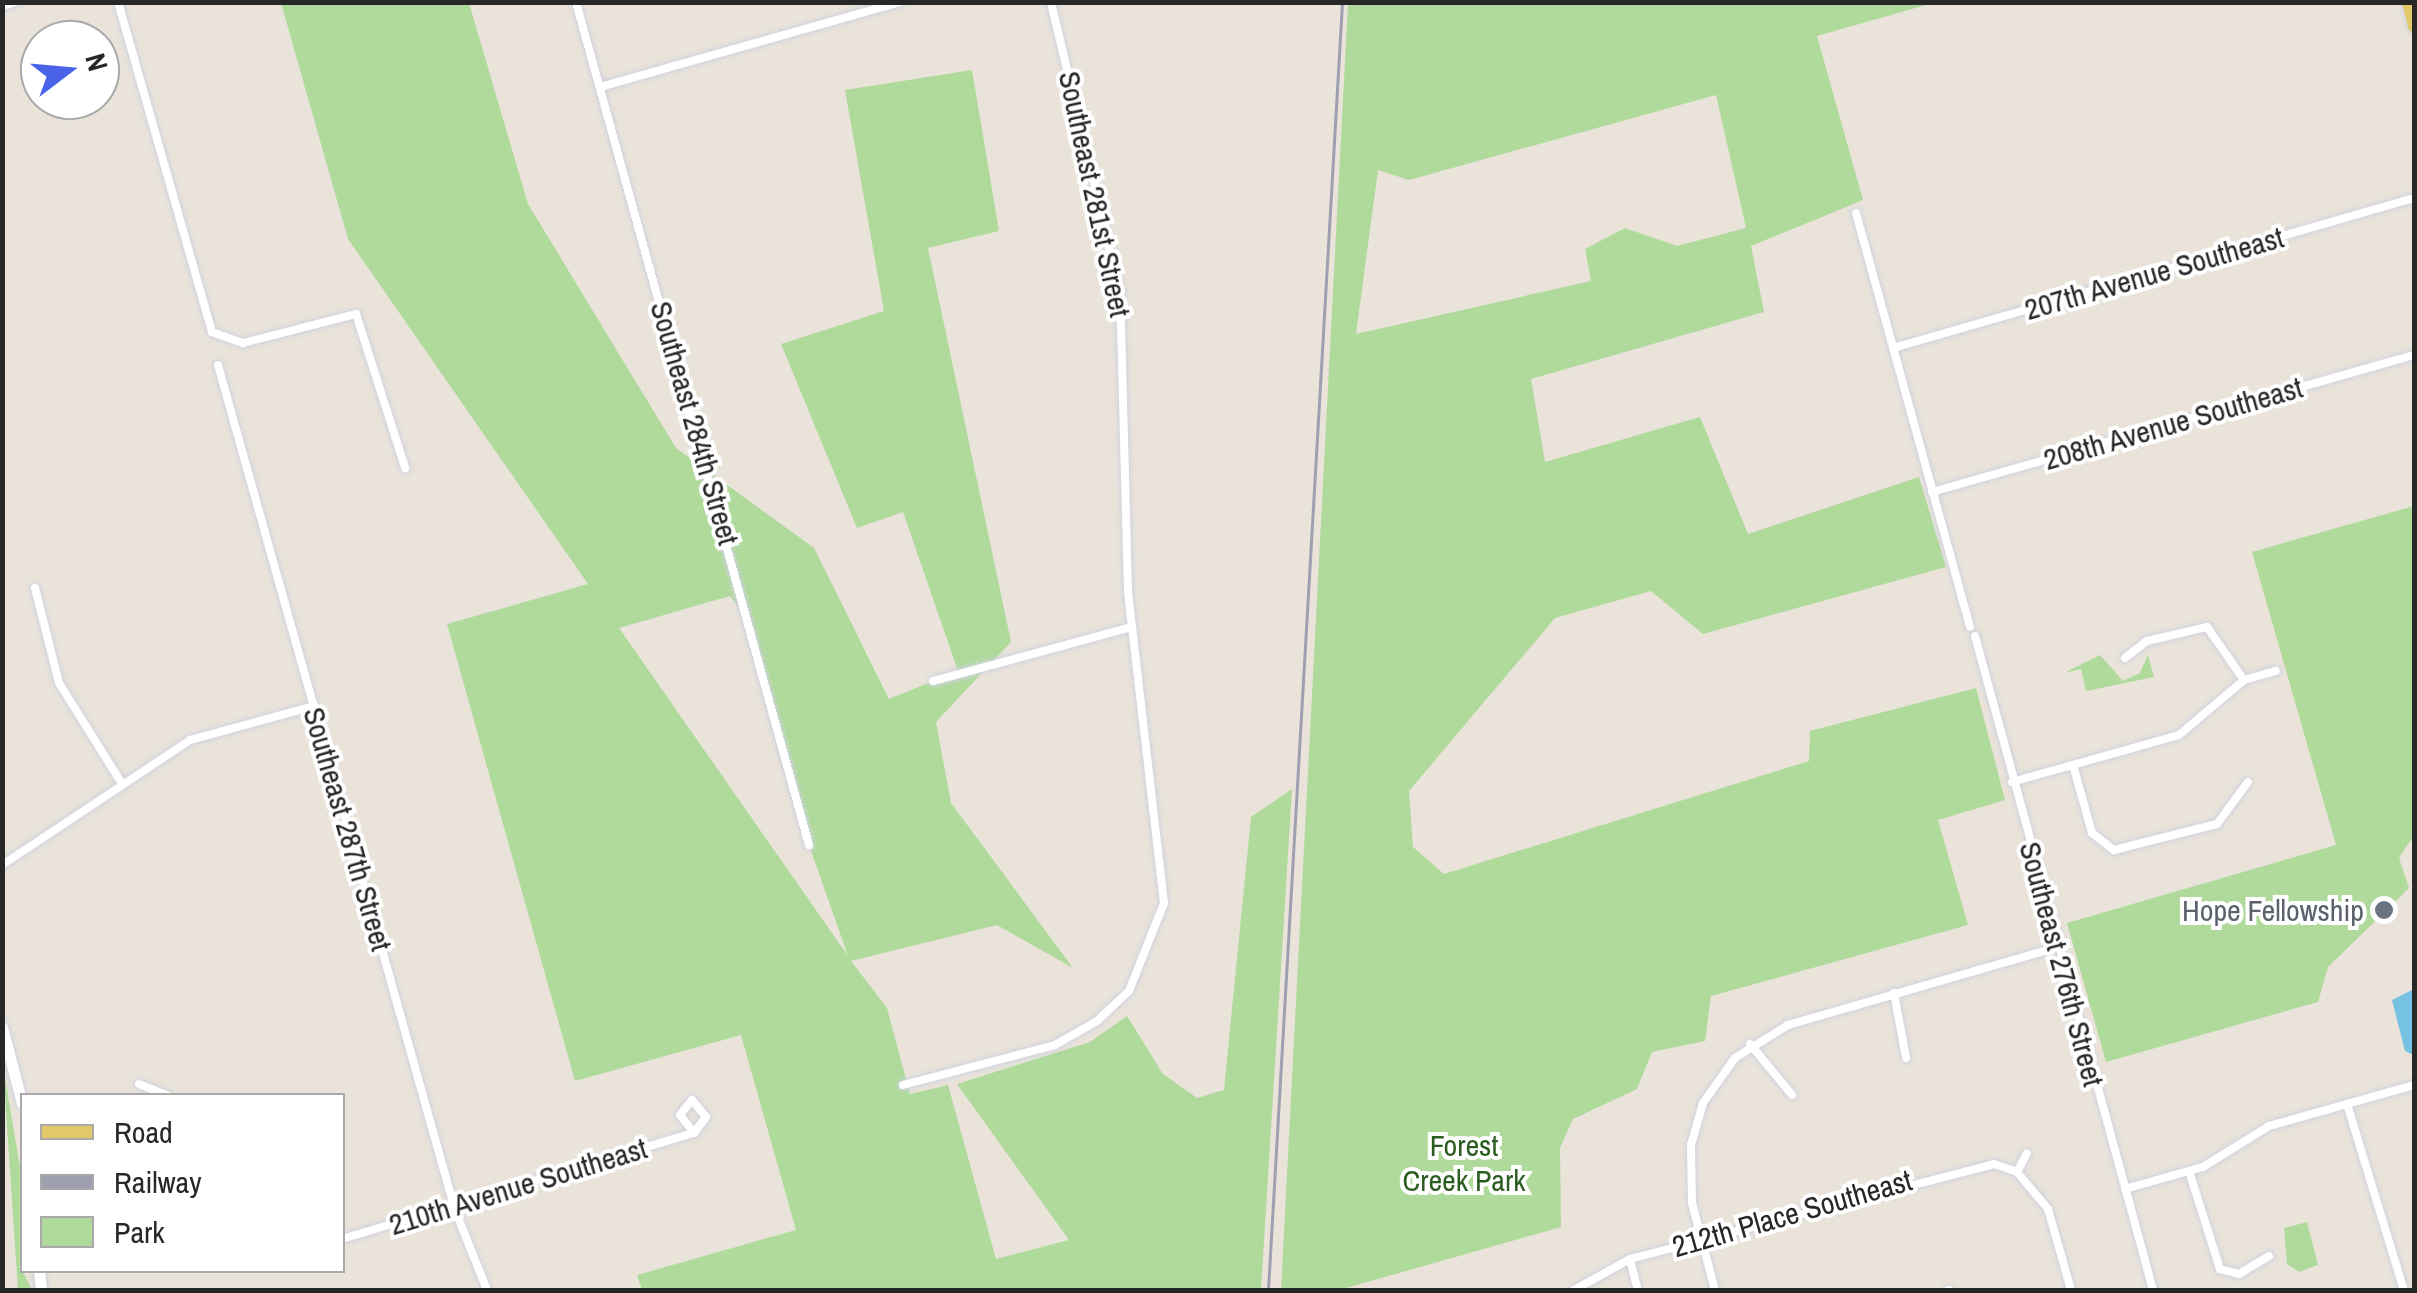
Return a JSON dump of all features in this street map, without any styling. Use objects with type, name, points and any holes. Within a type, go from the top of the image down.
[{"type":"main road","points":[[2408,2],[2414,26]]},
{"type":"street","points":[[2,6],[16,2]]},
{"type":"street","points":[[118,2],[217,338],[243,343],[356,314],[405,468]]},
{"type":"street","name":"Southeast 284th Street","points":[[576,2],[808,845]]},
{"type":"street","points":[[600,87],[900,2]]},
{"type":"street","name":"Southeast 281st Street","points":[[903,1085],[1083,1030],[1129,990],[1157,934],[1166,859],[1132,628],[1120,292],[1051,2]]},
{"type":"street","name":"207th Avenue Southeast","points":[[1893,348],[2414,198]]},
{"type":"street","points":[[1856,213],[1970,626]]},
{"type":"street","name":"208th Avenue Southeast","points":[[1932,492],[2414,355]]},
{"type":"street","name":"Southeast 287th Street","points":[[218,365],[455,1210],[486,1290]]},
{"type":"street","points":[[34,588],[59,683],[122,784]]},
{"type":"street","points":[[933,680],[1132,628]]},
{"type":"street","points":[[2125,658],[2147,641],[2213,629],[2244,680]]},
{"type":"street","name":"Southeast 276th Street","points":[[1975,636],[2152,1290]]},
{"type":"street","points":[[2012,782],[2199,725],[2244,680],[2276,671]]},
{"type":"street","points":[[2,866],[190,740],[314,706]]},
{"type":"street","points":[[2074,765],[2104,846],[2126,848],[2217,824],[2248,782]]},
{"type":"street","points":[[1715,1290],[1689,1184],[1695,1125],[1720,1076],[1750,1044],[1894,993],[2058,947]]},
{"type":"street","points":[[1894,993],[1906,1058]]},
{"type":"street","points":[[2,1026],[20,1096]]},
{"type":"street","points":[[1750,1044],[1792,1094]]},
{"type":"street","points":[[139,1084],[162,1093]]},
{"type":"street","points":[[2125,1190],[2189,1171],[2269,1126],[2414,1084]]},
{"type":"street","points":[[2347,1104],[2404,1290]]},
{"type":"street","name":"210th Avenue Southeast","points":[[345,1238],[455,1210],[694,1132]]},
{"type":"street","points":[[2027,1154],[2017,1172],[2048,1208],[2071,1290]]},
{"type":"street","name":"212th Place Southeast","points":[[1574,1290],[1630,1258],[1957,1167],[2017,1172]]},
{"type":"street","points":[[2189,1171],[2220,1269],[2240,1274],[2268,1256]]},
{"type":"street","points":[[1630,1258],[1638,1290]]},
{"type":"green space","points":[[281,3],[469,3],[528,204],[676,448],[814,548],[889,699],[958,671],[903,512],[857,528],[781,344],[884,311],[845,90],[972,70],[999,231],[928,248],[1011,642],[936,722],[951,803],[1073,968],[997,925],[851,961],[887,1008],[910,1094],[948,1085],[996,1259],[1069,1240],[957,1084],[1090,1042],[1127,1016],[1163,1074],[1197,1098],[1224,1090],[1251,817],[1292,789],[1261,1290],[642,1290],[637,1275],[796,1230],[741,1035],[575,1081],[447,624],[588,584],[348,239]],"holes":[[[730,596],[754,628],[809,845],[848,956],[619,628]]]},
{"type":"green space","name":"Forest Creek Park","points":[[1348,3],[1933,3],[1817,36],[1863,200],[1751,246],[1764,312],[1531,379],[1545,462],[1700,417],[1748,534],[1919,477],[1946,567],[1703,634],[1651,591],[1555,618],[1409,791],[1413,847],[1444,874],[1809,761],[1810,731],[1976,688],[2005,800],[1938,820],[1968,925],[1711,996],[1705,1041],[1652,1052],[1637,1089],[1573,1119],[1560,1148],[1561,1227],[1339,1290],[1281,1290]],"holes":[[[1716,95],[1746,228],[1677,246],[1625,228],[1585,249],[1591,281],[1356,334],[1378,170],[1409,180]]]},
{"type":"green space","points":[[2414,506],[2414,835],[2399,858],[2409,888],[2328,967],[2318,1002],[2106,1062],[2067,923],[2336,845],[2252,552]]},
{"type":"green space","points":[[2100,655],[2123,681],[2140,673],[2148,655],[2154,677],[2086,691],[2081,669],[2064,673]]},
{"type":"green space","points":[[3,1066],[20,1167],[20,1273],[32,1290],[18,1290]]},
{"type":"green space","points":[[2307,1222],[2318,1265],[2299,1272],[2287,1264],[2284,1228]]},
{"type":"water","points":[[2414,989],[2414,1055],[2405,1051],[2392,1000]]},
{"type":"railway","points":[[1268,1290],[1342,2]]},
{"type":"place","name":"Hope Fellowship","points":[[2384,910]]}]
